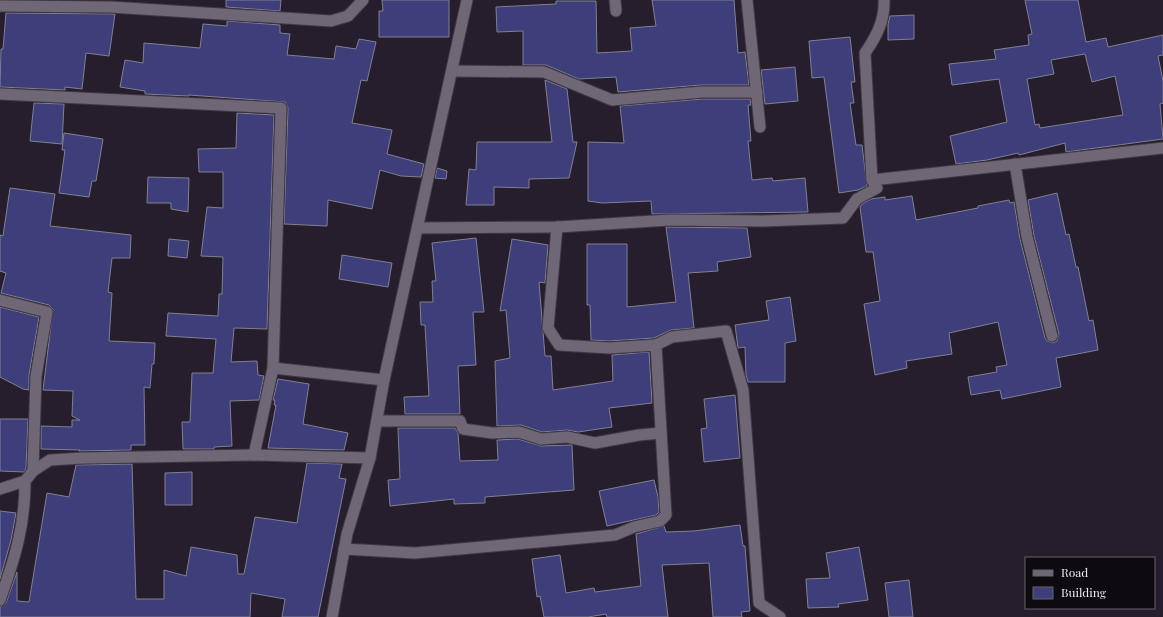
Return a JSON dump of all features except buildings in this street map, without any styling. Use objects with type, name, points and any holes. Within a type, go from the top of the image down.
[{"type":"street","points":[[0,6],[111,7],[330,21],[348,16],[363,0]]},
{"type":"street","points":[[332,617],[347,534],[370,458],[384,380],[467,0]]},
{"type":"street","points":[[747,0],[760,127]]},
{"type":"street","points":[[418,228],[558,227],[670,220],[763,221],[843,218],[857,199],[877,188],[872,180],[864,53],[877,36],[884,10],[884,0]]},
{"type":"street","points":[[452,71],[544,72],[612,100],[702,92],[757,92]]},
{"type":"street","points":[[0,94],[281,108],[273,368],[254,455]]},
{"type":"street","points":[[872,180],[1163,148]]},
{"type":"street","points":[[1015,164],[1027,237],[1052,336]]},
{"type":"street","points":[[558,227],[548,328],[559,346],[609,348],[656,346],[672,337],[726,331],[743,390],[759,603],[780,617]]},
{"type":"street","points":[[0,300],[47,312],[36,376],[33,471]]},
{"type":"street","points":[[344,549],[415,553],[615,535],[634,527],[660,521],[666,515],[656,346]]},
{"type":"street","points":[[273,368],[384,380]]},
{"type":"street","points":[[377,421],[460,421],[463,429],[492,433],[520,432],[541,439],[567,437],[595,443],[639,435],[661,433]]},
{"type":"street","points":[[0,489],[25,481],[33,471],[50,460],[254,455],[370,458]]},
{"type":"street","points":[[0,600],[15,560],[25,510],[25,481]]}]
